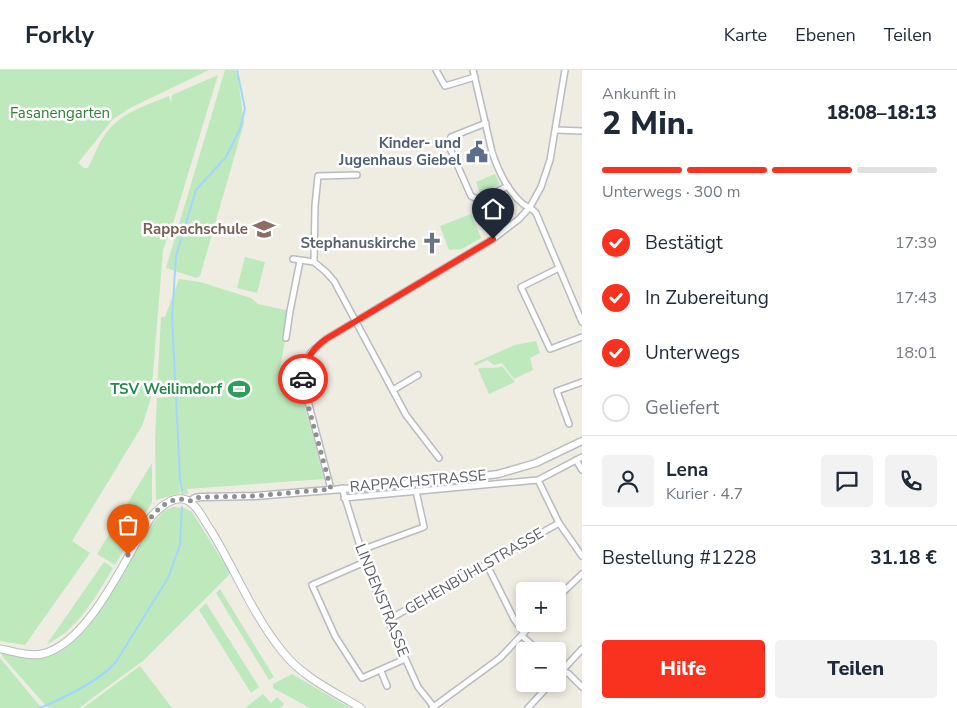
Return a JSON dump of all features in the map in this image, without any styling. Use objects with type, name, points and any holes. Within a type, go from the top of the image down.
[{"type":"main road","points":[[0,649],[42,654],[52,650],[69,638],[88,620],[98,607],[146,524],[158,509],[177,499],[190,501],[218,542],[250,602],[282,651],[308,676],[361,708]]},
{"type":"street","points":[[436,70],[445,86],[475,77]]},
{"type":"street","points":[[473,70],[496,162],[508,186],[522,202],[536,213],[582,322]]},
{"type":"street","points":[[331,489],[305,394],[303,371],[307,359],[318,344],[493,239],[505,231],[530,207],[546,174],[556,130],[565,70]]},
{"type":"street","points":[[486,123],[451,137],[448,144],[470,196],[474,199],[479,200],[508,186]]},
{"type":"street","points":[[556,130],[582,131]]},
{"type":"street","points":[[314,262],[315,206],[318,176],[357,175]]},
{"type":"street","points":[[293,259],[314,262],[334,281],[406,415],[439,458]]},
{"type":"street","points":[[286,338],[300,261]]},
{"type":"street","points":[[559,268],[521,287],[550,349],[582,337]]},
{"type":"street","points":[[393,390],[418,375]]},
{"type":"street","points":[[569,424],[557,391],[582,382]]},
{"type":"street","name":"RAPPACHSTRASSE","points":[[190,501],[201,497],[255,496],[444,481],[498,474],[536,463],[582,441]]},
{"type":"street","points":[[344,498],[538,480],[579,458],[582,470]]},
{"type":"street","points":[[538,480],[559,523],[582,556]]},
{"type":"street","name":"LINDENSTRASSE","points":[[342,488],[365,562],[388,620],[418,687],[433,707]]},
{"type":"street","points":[[361,550],[424,527],[416,491]]},
{"type":"street","name":"GEHENBÜHLSTRASSE","points":[[388,620],[559,523]]},
{"type":"street","points":[[365,562],[312,584],[335,636],[362,678],[405,659]]},
{"type":"street","points":[[486,564],[514,619],[531,642]]},
{"type":"street","points":[[566,589],[582,574]]},
{"type":"street","points":[[433,707],[500,658],[523,634]]},
{"type":"street","points":[[566,664],[582,649]]},
{"type":"street","points":[[381,671],[387,686]]},
{"type":"street","points":[[566,673],[582,688]]},
{"type":"street","points":[[528,708],[543,692]]},
{"type":"green space","name":"Fasanengarten","points":[[0,70],[209,70],[130,108],[113,119],[78,163],[84,168],[88,168],[104,136],[117,121],[138,108],[169,96],[171,103],[172,95],[218,75],[175,217],[163,250],[151,398],[142,426],[72,541],[90,553],[25,645],[0,641]]},
{"type":"green space","points":[[225,70],[235,70],[238,78],[244,123],[200,276],[196,278],[166,268]]},
{"type":"green space","points":[[495,174],[500,184],[480,193],[476,182]]},
{"type":"green space","points":[[471,214],[481,238],[462,249],[449,250],[440,226]]},
{"type":"green space","points":[[245,257],[265,262],[257,293],[237,288]]},
{"type":"green space","name":"TSV Weilimdorf","points":[[179,279],[200,282],[251,298],[258,304],[290,311],[278,381],[298,381],[324,479],[187,489],[188,494],[181,494],[179,477],[180,493],[156,500],[155,440],[157,398],[170,397],[157,392],[161,317],[165,317]]},
{"type":"green space","points":[[536,341],[540,353],[530,358],[533,370],[514,379],[502,363],[494,365],[487,360],[475,366],[474,363],[515,345]]},
{"type":"green space","points":[[502,366],[515,382],[489,394],[478,369]]},
{"type":"green space","points":[[152,463],[152,502],[115,565],[97,554]]},
{"type":"green space","points":[[173,507],[184,508],[192,512],[230,573],[144,660],[79,708],[48,708],[2,656],[2,652],[35,658],[50,655],[64,649],[76,639],[97,613],[154,522],[164,511]]},
{"type":"green space","points":[[104,562],[113,568],[93,601],[68,630],[47,644]]},
{"type":"green space","points":[[220,589],[274,677],[269,680],[216,593]]},
{"type":"green space","points":[[206,603],[259,687],[251,693],[199,610]]},
{"type":"green space","points":[[0,658],[39,705],[43,708],[0,708]]},
{"type":"green space","points":[[140,666],[172,708],[83,708]]},
{"type":"green space","points":[[292,674],[350,708],[310,708],[273,688],[273,684]]},
{"type":"green space","points":[[263,694],[271,703],[277,697],[284,704],[280,708],[245,708]]},
{"type":"waterway","points":[[182,491],[172,317],[176,256],[196,190],[226,157],[240,129],[245,109],[237,70]]},
{"type":"waterway","points":[[40,708],[101,676],[116,662],[168,578],[180,545],[182,507]]},
{"type":"way so far","points":[[128,555],[151,517],[165,504],[177,499],[190,501],[201,497],[255,496],[331,489],[305,394],[303,379]]},
{"type":"place","name":"Kinder- und Jugenhaus Giebel","points":[[477,152]]},
{"type":"place","name":"Rappachschule","points":[[264,229]]},
{"type":"place","name":"Stephanuskirche","points":[[432,243]]},
{"type":"place","name":"TSV Weilimdorf","points":[[239,389]]},
{"type":"route","points":[[303,379],[303,371],[307,359],[318,344],[493,239]]}]
